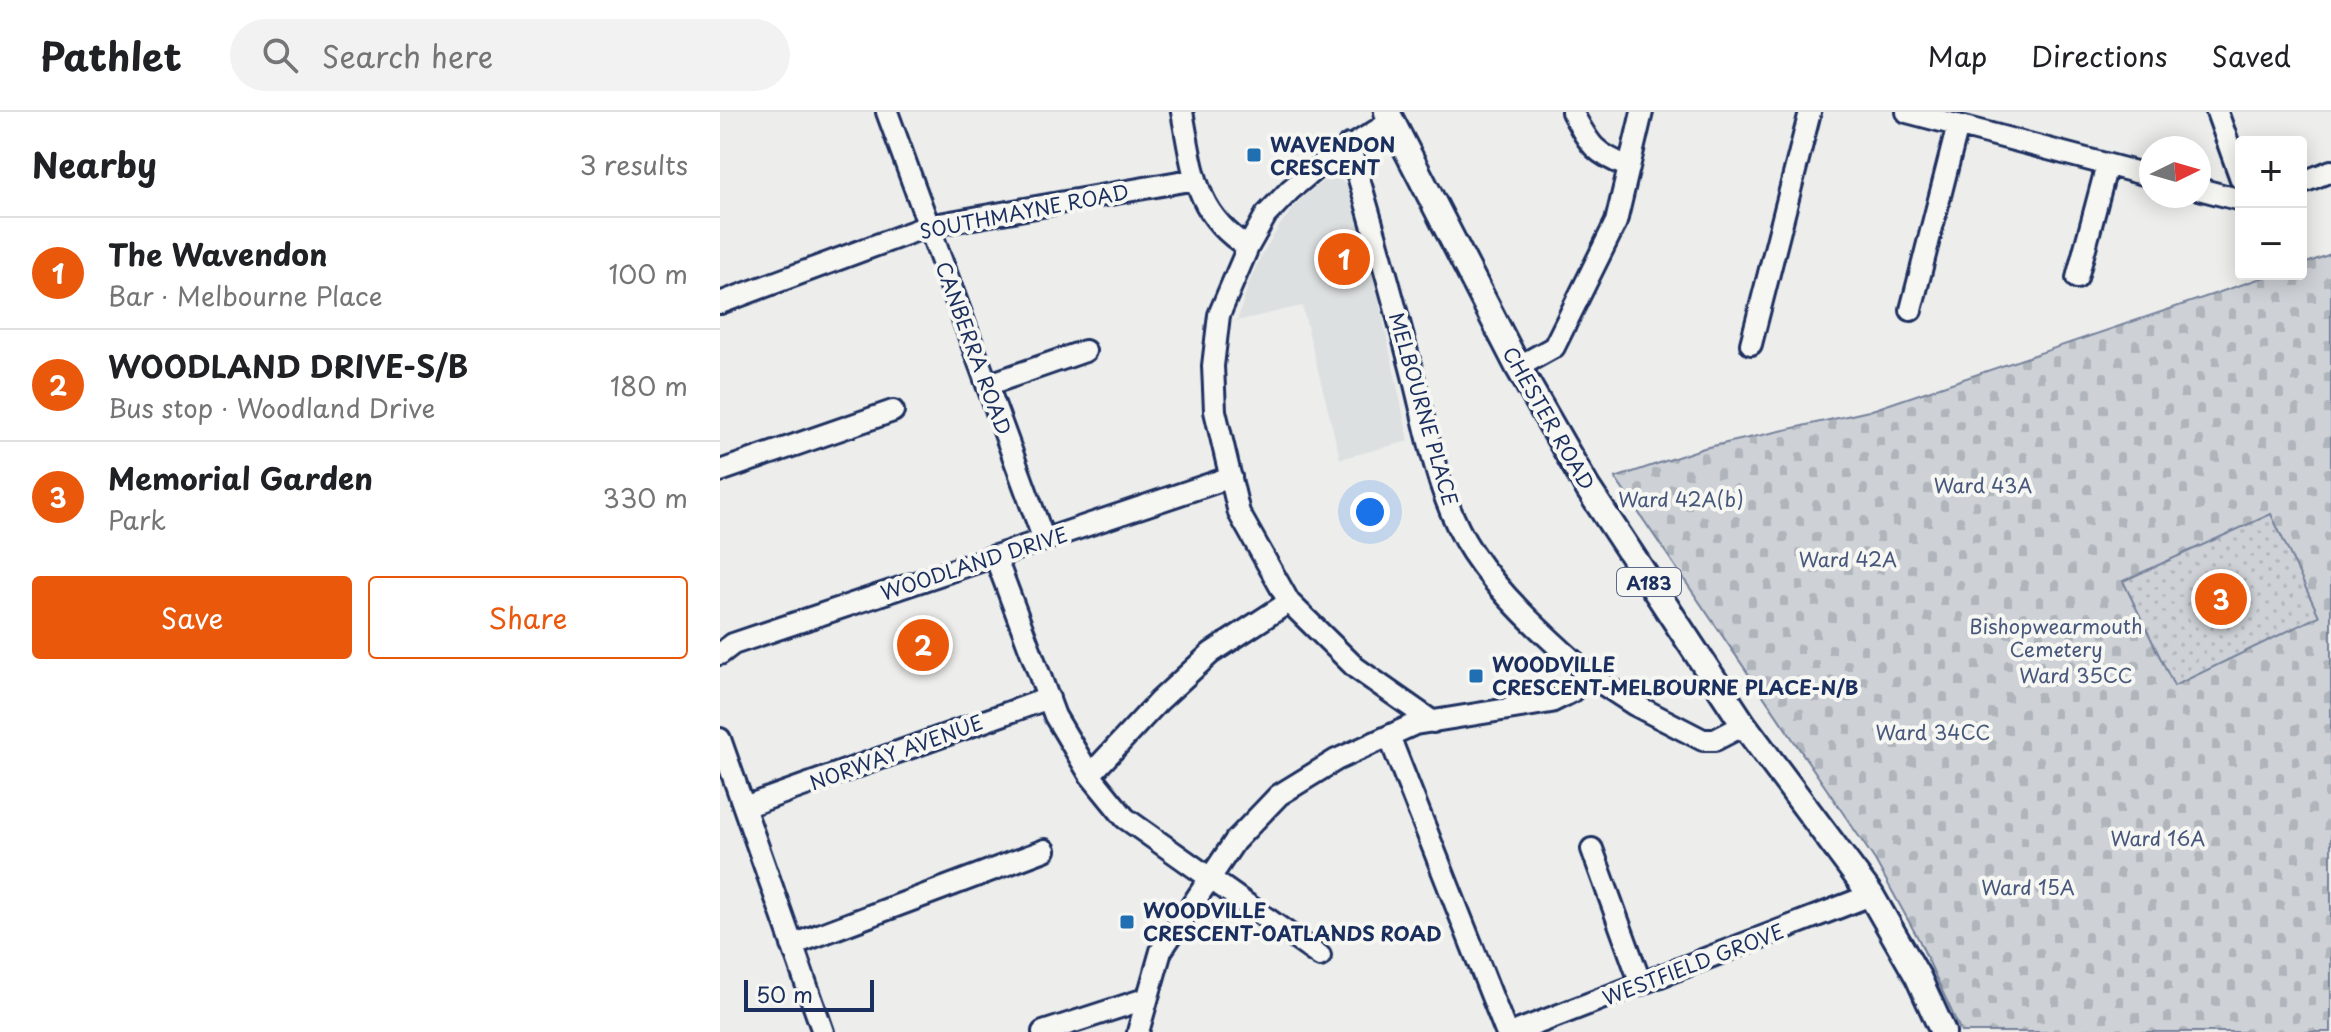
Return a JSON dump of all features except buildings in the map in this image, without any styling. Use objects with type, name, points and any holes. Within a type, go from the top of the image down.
[{"type":"main road","name":"CHESTER ROAD","points":[[1389,117],[1518,367],[1587,487],[1744,725],[1871,895],[1905,952],[1943,1032]]},
{"type":"street","points":[[1182,112],[1203,201],[1214,220],[1248,247]]},
{"type":"street","points":[[1572,112],[1590,145],[1605,158],[1629,167]]},
{"type":"street","points":[[1518,367],[1554,347],[1616,222],[1642,112]]},
{"type":"street","points":[[1751,344],[1810,112]]},
{"type":"street","points":[[1907,112],[2139,173]]},
{"type":"street","points":[[2217,112],[2235,162]]},
{"type":"street","name":"CANBERRA ROAD","points":[[889,113],[1044,540]]},
{"type":"street","points":[[1389,117],[1290,190],[1266,215],[1248,247],[1219,315],[1213,366],[1215,411],[1239,513],[1289,602],[1356,668],[1433,722]]},
{"type":"street","points":[[1911,310],[1958,125]]},
{"type":"street","name":"MELBOURNE PLACE","points":[[1349,145],[1441,484],[1455,521],[1472,552],[1541,631],[1589,675],[1635,705],[1703,740],[1715,740],[1744,725]]},
{"type":"street","points":[[2077,278],[2107,165]]},
{"type":"street","points":[[2307,181],[2331,171]]},
{"type":"street","name":"SOUTHMAYNE ROAD","points":[[720,303],[928,226],[1196,179]]},
{"type":"street","points":[[2211,192],[2235,198]]},
{"type":"street","points":[[987,385],[1085,351]]},
{"type":"street","points":[[720,471],[893,411]]},
{"type":"street","name":"WOODLAND DRIVE","points":[[720,654],[733,644],[1231,477]]},
{"type":"street","points":[[995,556],[1055,716],[1090,775],[1125,818],[1320,956]]},
{"type":"street","points":[[1090,775],[1159,701],[1211,653],[1289,602]]},
{"type":"street","points":[[1138,1032],[1161,951],[1235,841],[1279,795],[1336,760],[1415,724],[1559,699],[1589,675]]},
{"type":"street","name":"NORWAY AVENUE","points":[[744,807],[1049,698]]},
{"type":"street","points":[[1389,736],[1506,1032]]},
{"type":"street","points":[[720,739],[823,1032]]},
{"type":"street","points":[[1592,849],[1641,984]]},
{"type":"street","points":[[792,945],[1045,850]]},
{"type":"street","name":"WESTFIELD GROVE","points":[[1515,1032],[1871,895]]},
{"type":"street","points":[[1043,1032],[1145,999]]},
{"type":"shaded area","points":[[1337,178],[1352,193],[1376,286],[1409,441],[1340,459],[1302,306],[1237,321],[1249,282],[1282,222],[1302,198],[1326,179]]},
{"type":"green space","name":"Bishopwearmouth Cemetery","points":[[2331,254],[2331,1032],[1961,1032],[1919,940],[1875,860],[1615,478],[1704,448],[1869,411],[2255,280],[2307,280],[2307,263]]},
{"type":"green space","points":[[2271,514],[2319,616],[2174,686],[2123,581]]},
{"type":"place","name":"WAVENDON CRESCENT","points":[[1254,155]]},
{"type":"place","name":"The Wavendon","points":[[1344,259]]},
{"type":"place","name":"Memorial Garden","points":[[2221,599]]},
{"type":"place","name":"WOODLAND DRIVE-S/B","points":[[923,645]]},
{"type":"place","name":"WOODVILLE CRESCENT-MELBOURNE PLACE-N/B","points":[[1476,676]]},
{"type":"place","name":"WOODVILLE CRESCENT-OATLANDS ROAD","points":[[1127,922]]},
{"type":"park label","name":"Ward 43A","points":[[1983,485]]},
{"type":"park label","name":"Ward 42A(b)","points":[[1681,499]]},
{"type":"park label","name":"Ward 42A","points":[[1848,559]]},
{"type":"park label","name":"Ward 35CC","points":[[2076,675]]},
{"type":"park label","name":"Ward 34CC","points":[[1933,732]]},
{"type":"park label","name":"Ward 16A","points":[[2158,838]]},
{"type":"park label","name":"Ward 15A","points":[[2028,887]]}]
